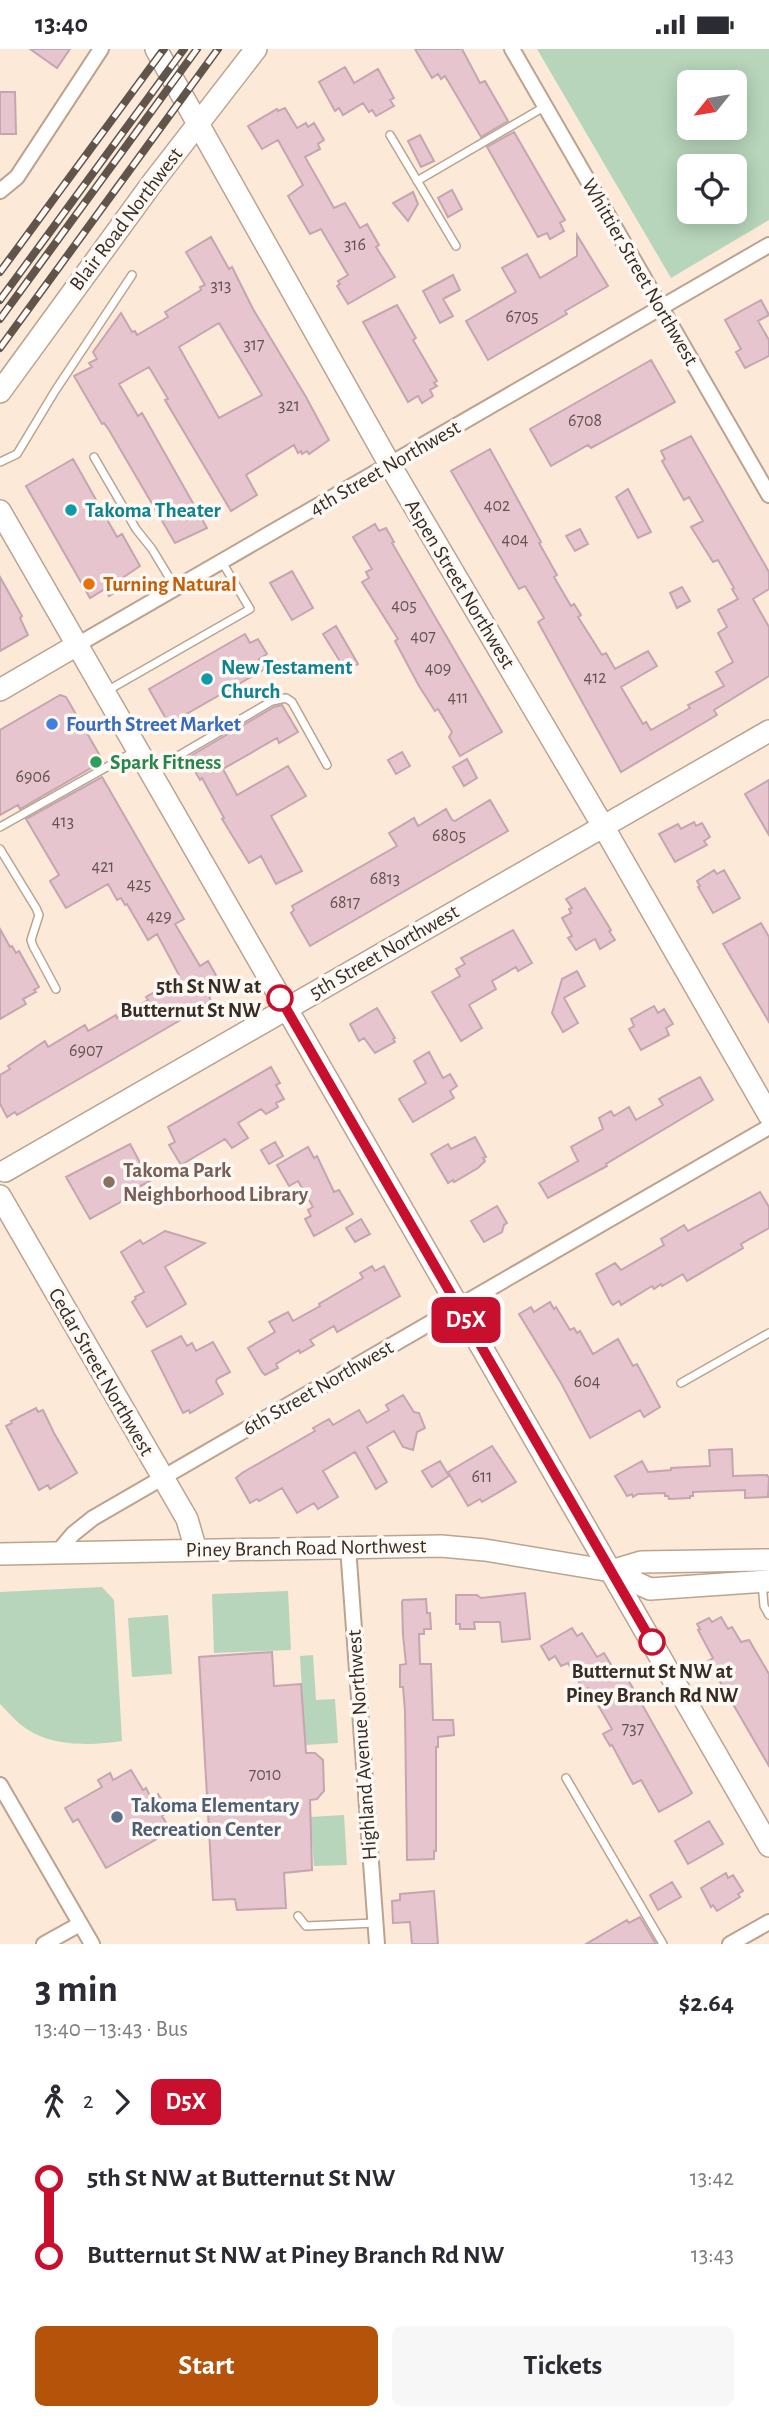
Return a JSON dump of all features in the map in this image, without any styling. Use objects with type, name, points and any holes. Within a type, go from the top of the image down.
[{"type":"street","points":[[0,191],[17,177],[101,49]]},
{"type":"street","name":"Aspen Street Northwest","points":[[156,49],[390,465],[603,826],[769,1115]]},
{"type":"street","name":"Blair Road Northwest","points":[[0,392],[99,255],[256,49]]},
{"type":"street","name":"Whittier Street Northwest","points":[[512,49],[769,495]]},
{"type":"street","name":"4th Street Northwest","points":[[0,690],[769,245]]},
{"type":"street","points":[[2,520],[77,645],[769,1846]]},
{"type":"street","name":"5th Street Northwest","points":[[2,1173],[769,731]]},
{"type":"street","name":"6th Street Northwest","points":[[57,1553],[85,1524],[163,1477],[769,1127]]},
{"type":"street","name":"Cedar Street Northwest","points":[[0,1196],[187,1519],[196,1550]]},
{"type":"street","name":"Piney Branch Road Northwest","points":[[0,1554],[419,1545],[463,1548],[611,1571],[650,1589],[766,1581]]},
{"type":"street","name":"Highland Avenue Northwest","points":[[348,1546],[377,1944]]},
{"type":"street","name":"Piney Branch Road Northwest","points":[[611,1571],[641,1562],[769,1560]]},
{"type":"street","points":[[0,1785],[92,1944]]},
{"type":"street","points":[[730,1944],[769,1922]]},
{"type":"street","points":[[44,1944],[80,1924]]},
{"type":"lane","points":[[418,181],[544,107]]},
{"type":"lane","points":[[390,135],[456,246]]},
{"type":"lane","points":[[0,462],[17,454],[132,275]]},
{"type":"lane","points":[[94,457],[135,529],[152,549],[176,588]]},
{"type":"lane","points":[[104,692],[250,610],[222,562]]},
{"type":"lane","points":[[150,772],[272,701],[286,698],[292,702],[327,765]]},
{"type":"lane","points":[[0,827],[137,750]]},
{"type":"lane","points":[[0,849],[39,915],[31,940],[56,989]]},
{"type":"lane","points":[[681,1383],[769,1333]]},
{"type":"lane","points":[[766,1581],[764,1606],[769,1615]]},
{"type":"lane","points":[[566,1778],[663,1944]]},
{"type":"lane","points":[[298,1916],[306,1926],[375,1923]]},
{"type":"green space","points":[[537,49],[769,49],[769,220],[671,278]]},
{"type":"green space","points":[[102,1587],[114,1600],[122,1741],[69,1743],[31,1732],[0,1704],[0,1592]]},
{"type":"green space","points":[[288,1591],[291,1650],[214,1653],[212,1594]]},
{"type":"green space","points":[[168,1615],[172,1674],[132,1677],[128,1618]]},
{"type":"green space","points":[[313,1655],[316,1700],[335,1699],[338,1743],[305,1745],[300,1656]]},
{"type":"green space","points":[[344,1815],[347,1865],[314,1866],[310,1817]]},
{"type":"building","points":[[30,49],[70,49],[57,68]]},
{"type":"building","points":[[415,49],[462,49],[480,83],[485,81],[508,121],[481,137],[445,76],[441,79],[438,74],[432,78]]},
{"type":"building","points":[[345,67],[354,83],[378,69],[394,98],[390,100],[394,106],[376,116],[372,110],[369,112],[363,103],[343,115],[339,108],[335,111],[319,82]]},
{"type":"building","points":[[0,92],[15,92],[16,134],[0,134]]},
{"type":"building","points":[[285,108],[297,128],[306,123],[308,127],[314,123],[324,140],[318,144],[320,149],[305,157],[334,208],[345,203],[360,228],[367,224],[379,245],[376,247],[395,277],[348,304],[337,286],[340,284],[338,281],[348,275],[321,229],[310,234],[288,196],[303,185],[278,140],[262,149],[248,126],[277,109],[278,111]]},
{"type":"building","points":[[514,132],[565,220],[560,223],[564,231],[550,239],[547,233],[538,237],[487,147]]},
{"type":"building","points":[[420,135],[434,161],[421,167],[408,141]]},
{"type":"building","points":[[452,190],[462,209],[448,217],[438,198]]},
{"type":"building","points":[[413,192],[418,204],[408,221],[393,203]]},
{"type":"building","points":[[577,235],[608,286],[565,311],[567,314],[488,360],[466,321],[516,292],[502,268],[527,254],[540,278],[577,256]]},
{"type":"building","points":[[211,237],[229,269],[232,267],[253,309],[329,440],[309,454],[307,451],[298,453],[294,445],[246,475],[257,495],[231,511],[165,400],[168,399],[149,367],[119,384],[138,416],[142,413],[207,528],[175,543],[74,376],[92,367],[89,363],[97,359],[93,352],[121,313],[132,332],[135,331],[137,335],[168,317],[165,312],[201,290],[200,287],[205,285],[186,252]],"holes":[[[219,323],[262,395],[219,418],[179,347]]]},
{"type":"building","points":[[453,275],[460,290],[443,299],[453,316],[440,323],[423,291]]},
{"type":"building","points":[[761,300],[769,315],[758,321],[769,340],[769,356],[745,368],[736,352],[741,349],[725,320]]},
{"type":"building","points":[[397,305],[416,338],[413,340],[437,381],[434,383],[437,386],[430,390],[433,396],[422,403],[418,396],[408,402],[363,322]]},
{"type":"building","points":[[651,360],[675,402],[591,448],[588,445],[551,466],[530,429]]},
{"type":"building","points":[[691,436],[769,572],[769,589],[753,599],[769,627],[769,676],[714,710],[717,715],[621,772],[538,622],[544,618],[525,586],[519,589],[451,471],[490,449],[541,542],[539,543],[557,575],[554,577],[571,606],[574,604],[581,615],[578,617],[602,655],[606,653],[615,669],[648,651],[657,666],[621,687],[643,724],[646,722],[651,730],[690,708],[688,705],[724,686],[716,672],[733,662],[718,633],[727,627],[718,610],[738,599],[718,560],[713,562],[691,527],[703,521],[689,497],[684,500],[662,461],[665,459],[661,451]]},
{"type":"building","name":"Takoma Theater","points":[[73,459],[117,537],[122,534],[140,566],[121,579],[125,586],[109,596],[105,589],[90,598],[26,486]]},
{"type":"building","points":[[628,489],[651,532],[638,538],[616,497]]},
{"type":"building","points":[[375,524],[379,531],[386,528],[394,542],[392,543],[502,732],[460,756],[449,737],[452,732],[419,686],[395,641],[398,639],[362,582],[369,578],[366,572],[372,569],[353,537]]},
{"type":"building","points":[[580,529],[588,544],[575,551],[566,536]]},
{"type":"building","points":[[292,571],[313,608],[292,620],[270,583]]},
{"type":"building","points":[[0,577],[22,616],[20,618],[28,635],[0,651]]},
{"type":"building","points":[[682,587],[690,601],[677,608],[670,593]]},
{"type":"building","points":[[336,626],[358,664],[346,671],[323,634]]},
{"type":"building","name":"New Testament Church","points":[[245,634],[250,643],[258,639],[267,654],[259,659],[265,669],[169,724],[149,689]]},
{"type":"building","points":[[60,695],[66,697],[103,761],[20,809],[18,805],[0,815],[0,730]]},
{"type":"building","points":[[282,705],[298,732],[279,743],[277,738],[223,769],[237,795],[288,766],[306,796],[271,816],[302,871],[276,884],[261,856],[249,863],[222,819],[224,818],[202,778],[200,780],[187,758],[274,707]]},
{"type":"building","points":[[402,752],[410,766],[396,774],[388,760]]},
{"type":"building","points":[[467,759],[477,778],[464,786],[453,767]]},
{"type":"building","points":[[102,777],[184,919],[175,924],[200,966],[208,961],[223,988],[209,997],[211,1000],[184,1018],[17,1115],[15,1112],[7,1117],[0,1104],[0,1075],[10,1069],[8,1066],[45,1041],[48,1047],[85,1025],[88,1031],[116,1015],[117,1018],[148,1000],[146,997],[156,991],[155,989],[179,975],[157,934],[148,940],[127,904],[125,905],[121,898],[117,900],[108,884],[66,908],[50,881],[59,875],[26,819]]},
{"type":"building","points":[[769,780],[769,835],[745,794]]},
{"type":"building","points":[[490,800],[508,831],[310,946],[291,913],[294,910],[292,906],[397,846],[389,833],[414,818],[418,826],[446,809],[455,821]]},
{"type":"building","points":[[694,822],[696,826],[702,823],[710,837],[704,841],[707,845],[675,862],[659,834],[678,824],[681,829]]},
{"type":"building","points":[[714,870],[717,874],[724,870],[740,898],[713,913],[697,881]]},
{"type":"building","points":[[585,888],[615,940],[600,949],[595,939],[576,950],[568,938],[572,936],[562,918],[571,913],[569,909],[572,908],[566,899]]},
{"type":"building","points":[[761,923],[769,937],[769,1022],[723,944]]},
{"type":"building","points":[[0,929],[10,947],[12,946],[16,953],[19,951],[39,987],[34,990],[36,992],[23,999],[26,1004],[0,1019]]},
{"type":"building","points":[[513,930],[532,963],[518,971],[516,967],[492,981],[496,989],[469,1005],[482,1028],[461,1041],[432,992],[460,976],[456,969],[465,964],[461,958]]},
{"type":"building","points":[[577,971],[585,986],[564,998],[578,1023],[563,1032],[552,1013],[562,979]]},
{"type":"building","points":[[654,1006],[658,1013],[664,1009],[673,1024],[666,1028],[669,1035],[641,1050],[629,1029],[634,1026],[631,1019]]},
{"type":"building","points":[[377,1008],[395,1042],[375,1053],[364,1038],[359,1041],[350,1024]]},
{"type":"building","points":[[429,1052],[443,1078],[450,1074],[457,1086],[450,1091],[454,1098],[413,1122],[399,1099],[426,1083],[414,1061]]},
{"type":"building","points":[[271,1067],[280,1083],[276,1085],[284,1099],[276,1103],[278,1107],[266,1114],[261,1109],[238,1123],[248,1138],[232,1148],[225,1139],[181,1165],[169,1145],[175,1142],[168,1127]]},
{"type":"building","points":[[700,1077],[713,1100],[606,1164],[607,1166],[548,1198],[539,1183],[578,1161],[571,1147],[603,1129],[599,1118],[611,1111],[614,1116],[629,1107],[636,1120],[663,1105],[659,1099]]},
{"type":"building","points":[[475,1137],[486,1157],[483,1158],[485,1161],[478,1168],[448,1183],[431,1154],[448,1144],[451,1149]]},
{"type":"building","points":[[275,1142],[283,1156],[269,1164],[261,1150]]},
{"type":"building","name":"Takoma Park Neighborhood Library","points":[[130,1144],[150,1181],[90,1219],[66,1177]]},
{"type":"building","points":[[308,1147],[314,1158],[317,1156],[334,1192],[339,1190],[353,1214],[314,1236],[305,1219],[311,1216],[308,1210],[313,1207],[298,1181],[289,1186],[277,1165]]},
{"type":"building","points":[[760,1192],[769,1207],[769,1228],[741,1244],[743,1248],[687,1281],[683,1274],[662,1286],[661,1284],[654,1289],[652,1286],[621,1305],[619,1301],[613,1305],[611,1303],[596,1274],[615,1263],[621,1270],[664,1245],[661,1239],[684,1225],[688,1231]]},
{"type":"building","points":[[497,1206],[507,1223],[502,1232],[484,1242],[471,1221]]},
{"type":"building","points":[[361,1219],[370,1234],[355,1242],[346,1228]]},
{"type":"building","points":[[165,1231],[205,1243],[165,1267],[186,1304],[147,1327],[132,1302],[144,1292],[121,1252],[140,1240],[143,1244]]},
{"type":"building","points":[[372,1266],[375,1271],[384,1266],[400,1296],[337,1332],[334,1326],[310,1340],[314,1345],[300,1353],[299,1350],[276,1364],[278,1368],[265,1375],[262,1372],[248,1348],[275,1332],[269,1322],[288,1312],[293,1321],[363,1278],[360,1273]]},
{"type":"building","points":[[550,1302],[570,1330],[574,1328],[577,1333],[580,1331],[593,1354],[618,1339],[633,1366],[637,1364],[660,1407],[644,1417],[640,1410],[590,1438],[561,1383],[519,1314],[531,1307],[534,1312]]},
{"type":"building","points":[[181,1336],[187,1346],[192,1343],[196,1351],[213,1342],[230,1372],[216,1382],[223,1394],[190,1413],[189,1410],[183,1413],[152,1351]]},
{"type":"building","points":[[403,1395],[414,1412],[419,1413],[425,1428],[417,1432],[413,1450],[403,1447],[394,1431],[367,1447],[387,1482],[376,1489],[355,1452],[323,1471],[338,1497],[318,1509],[314,1503],[297,1513],[282,1488],[250,1503],[236,1478],[242,1473],[315,1431],[313,1428],[329,1419],[333,1425],[359,1410],[367,1423],[389,1410],[386,1405]]},
{"type":"building","points":[[36,1408],[38,1412],[43,1410],[77,1473],[50,1489],[48,1485],[39,1490],[6,1426]]},
{"type":"building","points":[[492,1446],[516,1482],[482,1502],[480,1499],[468,1506],[448,1472]]},
{"type":"building","points":[[732,1449],[733,1476],[767,1475],[768,1497],[745,1498],[745,1490],[693,1492],[690,1498],[669,1499],[665,1493],[638,1494],[633,1497],[632,1494],[627,1496],[615,1476],[642,1461],[648,1472],[710,1466],[709,1450]]},
{"type":"building","points":[[440,1461],[449,1476],[432,1487],[422,1471]]},
{"type":"building","points":[[525,1593],[530,1639],[502,1642],[500,1622],[474,1622],[475,1629],[460,1629],[460,1624],[456,1624],[456,1595],[477,1595],[481,1598]]},
{"type":"building","points":[[426,1599],[431,1629],[424,1629],[424,1634],[419,1634],[420,1664],[431,1664],[433,1720],[453,1720],[454,1735],[438,1737],[436,1747],[434,1859],[407,1860],[405,1711],[403,1687],[400,1687],[400,1665],[406,1664],[402,1602]]},
{"type":"building","points":[[721,1617],[728,1629],[732,1627],[741,1642],[749,1640],[769,1674],[769,1766],[708,1661],[713,1658],[698,1630],[700,1629],[697,1624],[709,1618],[712,1622]]},
{"type":"building","points":[[572,1628],[577,1636],[582,1633],[597,1657],[604,1653],[620,1679],[626,1676],[692,1793],[688,1796],[659,1812],[641,1780],[633,1784],[603,1734],[612,1729],[588,1688],[584,1691],[568,1663],[561,1666],[555,1656],[549,1660],[541,1646]]},
{"type":"building","points":[[272,1652],[274,1686],[301,1684],[306,1753],[315,1753],[323,1760],[324,1791],[317,1799],[310,1800],[312,1870],[284,1873],[286,1908],[237,1910],[235,1899],[213,1900],[199,1657]]},
{"type":"building","name":"Takoma Elementary Recreation Center","points":[[131,1770],[151,1798],[158,1794],[169,1812],[162,1816],[171,1831],[106,1868],[78,1819],[73,1822],[65,1808],[102,1787],[98,1780],[110,1773],[113,1780]]},
{"type":"building","points":[[709,1821],[723,1844],[688,1864],[675,1841]]},
{"type":"building","points":[[726,1873],[728,1878],[733,1875],[743,1891],[738,1894],[740,1897],[717,1911],[713,1905],[711,1907],[701,1888]]},
{"type":"building","points":[[672,1882],[681,1897],[658,1910],[650,1895]]},
{"type":"building","points":[[434,1891],[438,1944],[412,1944],[410,1922],[393,1923],[392,1901],[400,1900],[400,1894]]},
{"type":"building","points":[[640,1917],[656,1944],[586,1944],[627,1920],[629,1923]]},
{"type":"railway","points":[[0,272],[164,49]]},
{"type":"railway","points":[[0,300],[184,49]]},
{"type":"railway","points":[[0,319],[197,49]]},
{"type":"railway","points":[[0,348],[218,49]]},
{"type":"bus line","name":"D5X","points":[[280,998],[652,1642]]},
{"type":"place","name":"Takoma Theater","points":[[71,510]]},
{"type":"place","name":"Turning Natural","points":[[89,584]]},
{"type":"place","name":"New Testament Church","points":[[207,679]]},
{"type":"place","name":"Fourth Street Market","points":[[52,724]]},
{"type":"place","name":"Spark Fitness","points":[[96,762]]},
{"type":"place","name":"5th St NW at Butternut St NW","points":[[280,998]]},
{"type":"place","name":"Takoma Park Neighborhood Library","points":[[109,1182]]},
{"type":"place","name":"Butternut St NW at Piney Branch Rd NW","points":[[652,1642]]},
{"type":"place","name":"Takoma Elementary Recreation Center","points":[[117,1817]]}]
